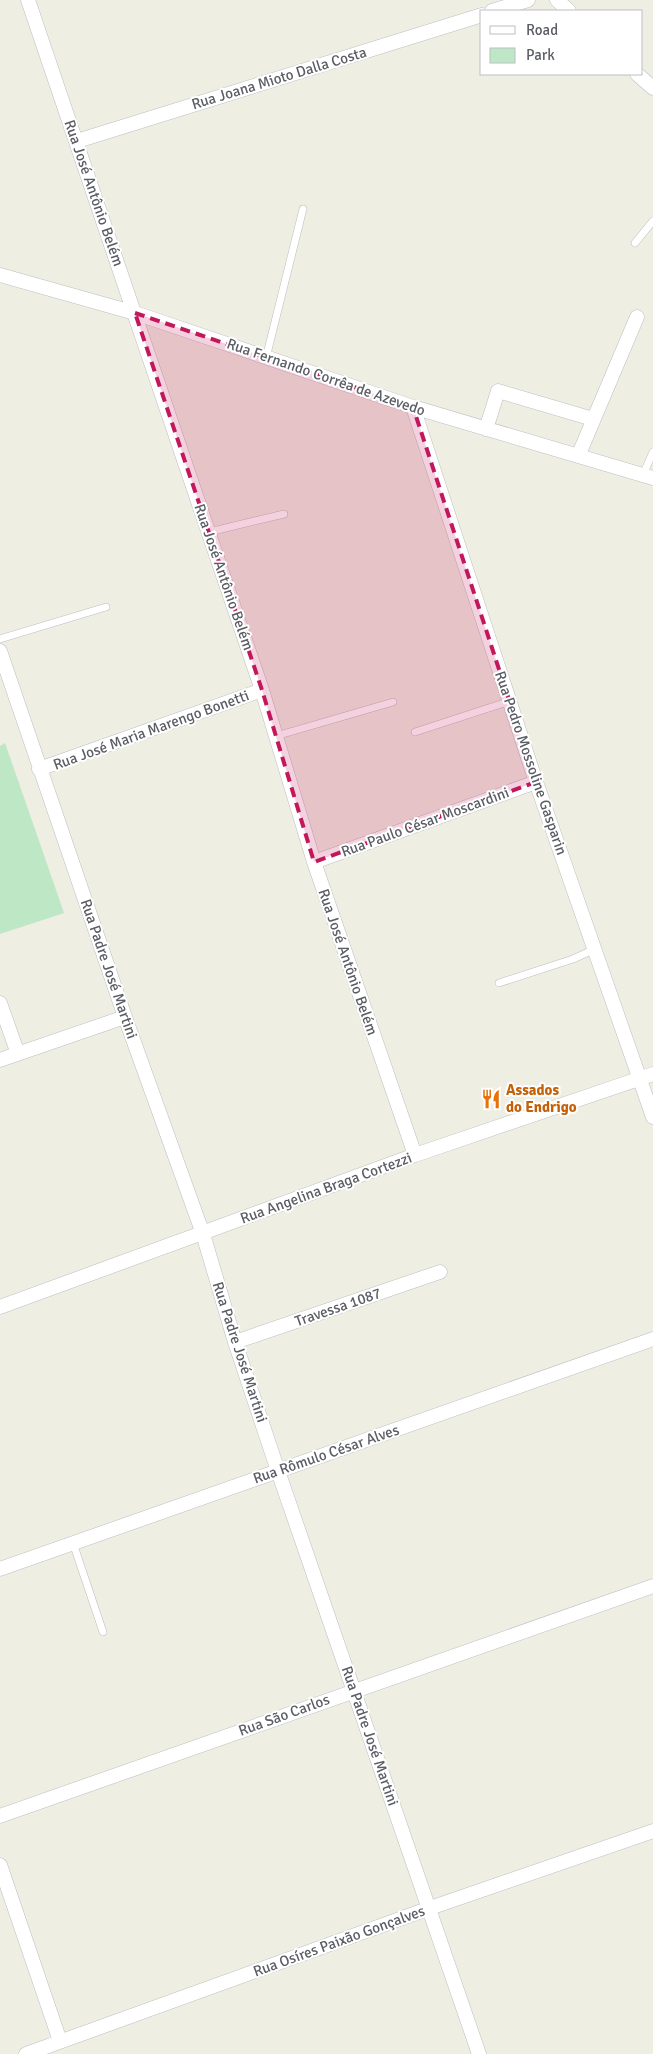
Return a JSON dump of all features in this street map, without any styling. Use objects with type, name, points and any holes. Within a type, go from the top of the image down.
[{"type":"street","name":"Rua José Antônio Belém","points":[[28,0],[262,690],[314,862],[415,1155]]},
{"type":"street","points":[[495,10],[528,0]]},
{"type":"street","points":[[557,0],[568,10]]},
{"type":"street","name":"Rua Joana Mioto Dalla Costa","points":[[77,141],[480,16]]},
{"type":"street","points":[[638,75],[653,88]]},
{"type":"street","name":"Rua Fernando Corrêa de Azevedo","points":[[0,275],[135,313],[413,407],[579,454],[648,476]]},
{"type":"street","points":[[579,454],[637,317]]},
{"type":"street","points":[[486,429],[498,391],[593,419]]},
{"type":"street","name":"Rua Pedro Mossoline Gasparin","points":[[413,407],[536,782],[595,948],[646,1077],[653,1117]]},
{"type":"street","name":"Rua Padre José Martini","points":[[0,651],[125,1017],[204,1234],[235,1342],[278,1471],[479,2054]]},
{"type":"street","name":"Rua José Maria Marengo Bonetti","points":[[39,769],[262,690]]},
{"type":"street","name":"Rua Paulo César Moscardini","points":[[314,862],[536,782]]},
{"type":"street","points":[[0,1003],[18,1054]]},
{"type":"street","points":[[0,1060],[125,1017]]},
{"type":"street","name":"Rua Angelina Braga Cortezzi","points":[[0,1307],[204,1234],[415,1155],[646,1077]]},
{"type":"street","name":"Travessa 1087","points":[[235,1342],[440,1272]]},
{"type":"street","name":"Rua Rômulo César Alves","points":[[0,1569],[653,1339]]},
{"type":"street","name":"Rua São Carlos","points":[[0,1816],[653,1586]]},
{"type":"street","name":"Rua Osíres Paixão Gonçalves","points":[[26,2054],[430,1908],[653,1831]]},
{"type":"street","points":[[0,1865],[60,2041]]},
{"type":"lane","points":[[266,358],[303,209]]},
{"type":"lane","points":[[635,243],[653,221]]},
{"type":"lane","points":[[648,476],[653,452]]},
{"type":"lane","points":[[209,532],[284,514]]},
{"type":"lane","points":[[0,639],[106,607]]},
{"type":"lane","points":[[415,732],[510,701]]},
{"type":"lane","points":[[276,736],[393,702]]},
{"type":"lane","points":[[499,983],[574,959],[595,948]]},
{"type":"lane","points":[[73,1543],[103,1632]]},
{"type":"highlighted area","points":[[135,313],[413,407],[536,782],[314,862],[262,690]]},
{"type":"green space","points":[[5,743],[64,913],[0,934],[0,746]]},
{"type":"place","name":"Assados do Endrigo","points":[[491,1099]]}]
